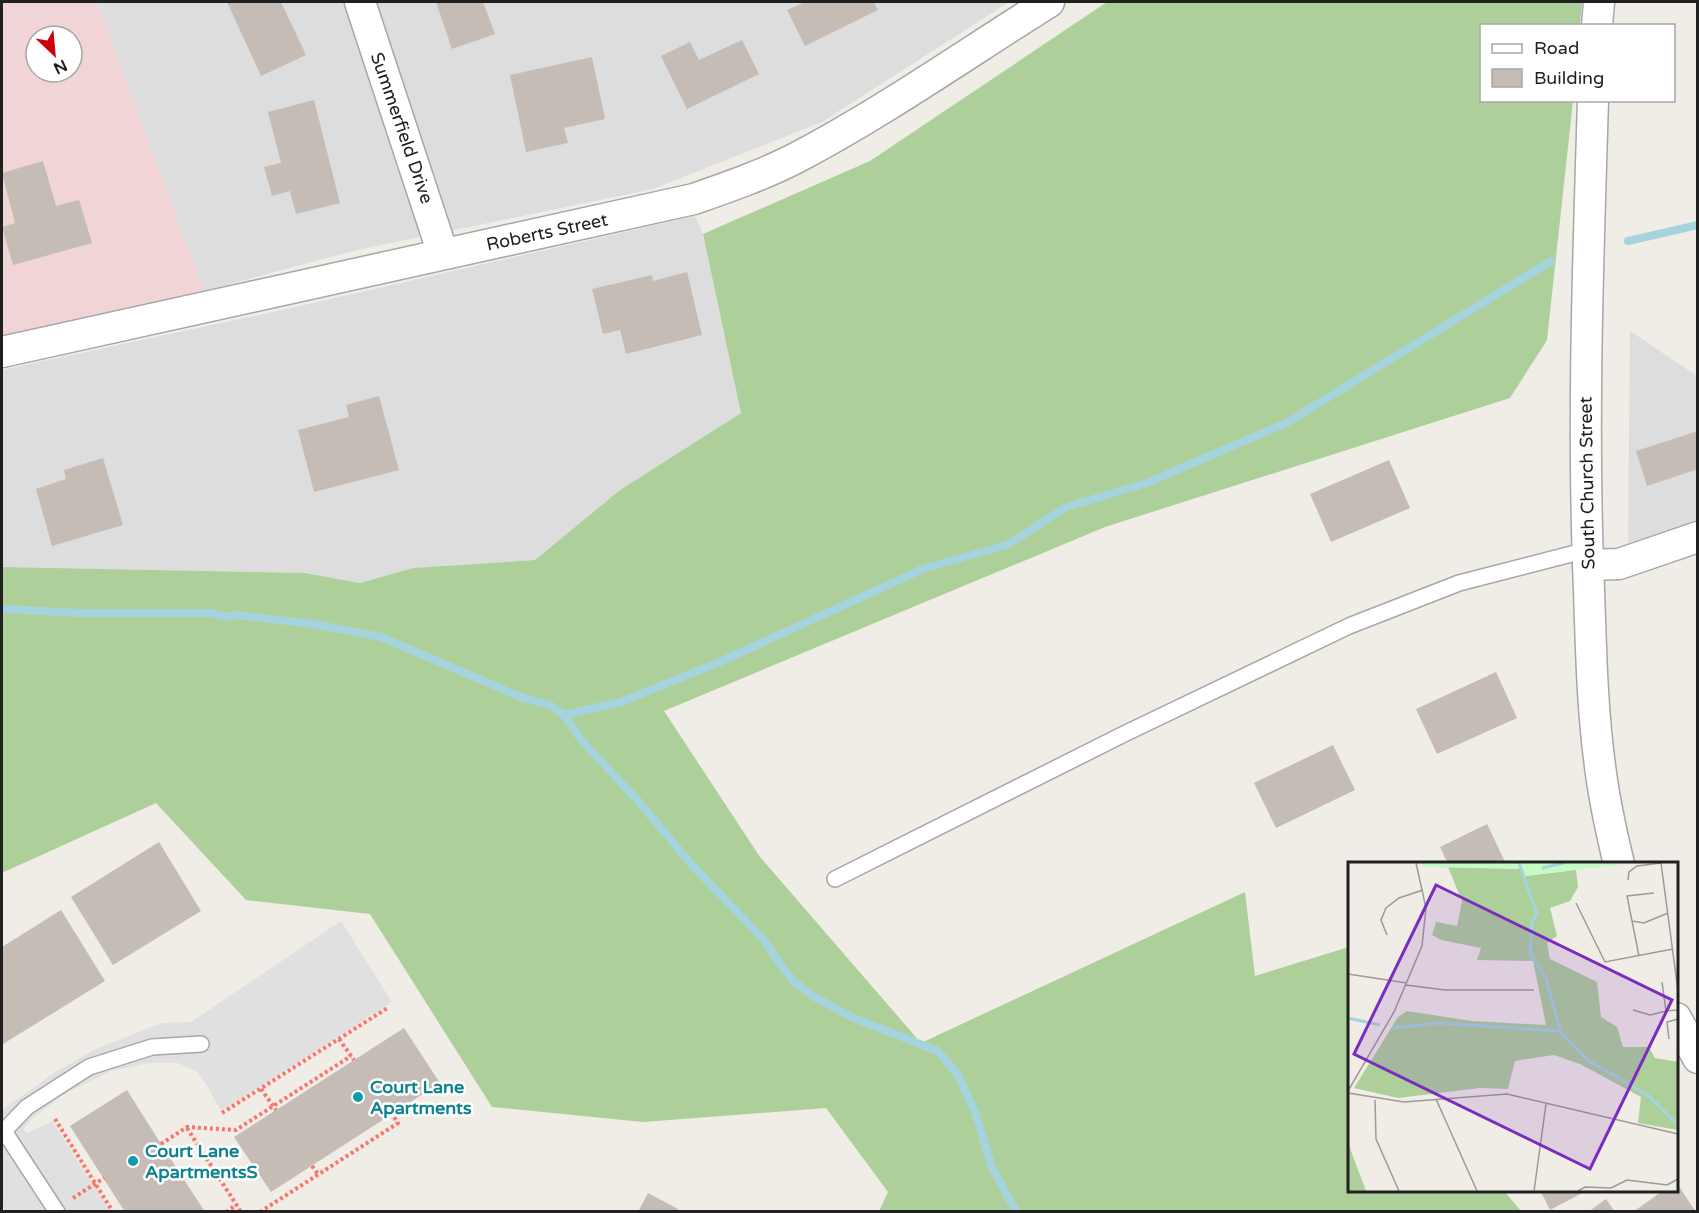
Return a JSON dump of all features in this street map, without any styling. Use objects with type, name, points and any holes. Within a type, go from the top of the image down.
[{"type":"street","name":"Summerfield Drive","points":[[360,2],[443,254]]},
{"type":"street","name":"Roberts Street","points":[[2,352],[694,199],[747,180],[795,159],[842,132],[1048,2]]},
{"type":"street","points":[[1596,24],[1599,2]]},
{"type":"street","name":"South Church Street","points":[[1593,102],[1585,357],[1588,558],[1593,683],[1600,766],[1608,821],[1618,862]]},
{"type":"street","points":[[1588,558],[1619,564],[1698,537]]},
{"type":"street","points":[[1678,1020],[1698,1058]]},
{"type":"lane","points":[[835,879],[1124,734],[1349,626],[1459,584],[1588,558]]},
{"type":"lane","points":[[57,1212],[3,1132],[27,1107],[89,1067],[152,1047],[201,1044]]},
{"type":"path","points":[[222,1113],[390,1007]]},
{"type":"path","points":[[162,1144],[187,1127],[236,1130],[274,1108],[352,1058],[339,1039]]},
{"type":"path","points":[[261,1089],[274,1108]]},
{"type":"path","points":[[260,1211],[398,1124],[392,1114]]},
{"type":"path","points":[[55,1119],[113,1212]]},
{"type":"path","points":[[187,1127],[241,1212]]},
{"type":"path","points":[[312,1166],[318,1174]]},
{"type":"path","points":[[73,1198],[104,1178]]},
{"type":"path","points":[[226,1212],[236,1204]]},
{"type":"shaded area","points":[[2,2],[97,2],[204,291],[2,337]]},
{"type":"shaded area","points":[[97,2],[1009,2],[822,122],[653,189],[357,250],[204,291]]},
{"type":"shaded area","points":[[695,216],[703,234],[741,413],[620,490],[535,560],[413,568],[360,583],[305,573],[2,567],[2,370],[282,310]]},
{"type":"shaded area","points":[[1630,331],[1697,376],[1698,521],[1628,543]]},
{"type":"shaded area","points":[[341,921],[392,1002],[221,1111],[196,1071],[178,1063],[149,1063],[111,1071],[64,1094],[32,1119],[23,1130],[28,1133],[52,1121],[110,1211],[6,1211],[2,1205],[2,1110],[57,1071],[96,1049],[162,1023],[191,1022]]},
{"type":"green space","points":[[1107,2],[1582,2],[1580,24],[1480,24],[1480,102],[1573,102],[1547,340],[1510,398],[1105,527],[664,711],[760,857],[921,1043],[1245,892],[1255,976],[1348,947],[1348,1192],[1505,1192],[1521,1211],[879,1211],[888,1192],[826,1108],[643,1122],[492,1107],[370,914],[246,900],[156,803],[4,872],[2,870],[2,567],[305,573],[360,583],[413,568],[535,560],[620,490],[741,413],[703,234],[870,161]]},
{"type":"building","points":[[227,2],[281,2],[306,55],[261,76]]},
{"type":"building","points":[[436,2],[483,2],[495,34],[452,49]]},
{"type":"building","points":[[805,2],[874,2],[878,10],[805,46],[787,10]]},
{"type":"building","points":[[742,40],[759,74],[687,109],[661,56],[690,42],[699,60]]},
{"type":"building","points":[[592,57],[605,119],[564,128],[568,143],[526,152],[510,75]]},
{"type":"building","points":[[314,100],[340,203],[296,214],[290,191],[272,196],[264,167],[281,163],[268,112]]},
{"type":"building","points":[[43,161],[56,206],[79,200],[92,243],[13,265],[2,227],[15,223],[2,173]]},
{"type":"building","points":[[687,272],[702,335],[626,354],[620,330],[603,334],[592,289],[652,275],[653,281]]},
{"type":"building","points":[[379,396],[399,470],[314,492],[298,430],[349,417],[346,405]]},
{"type":"building","points":[[1698,431],[1698,469],[1647,486],[1636,451]]},
{"type":"building","points":[[103,458],[123,525],[52,546],[36,489],[66,479],[64,470]]},
{"type":"building","points":[[1389,460],[1410,508],[1331,542],[1310,494]]},
{"type":"building","points":[[1496,672],[1517,718],[1437,754],[1416,709]]},
{"type":"building","points":[[1333,745],[1355,790],[1276,828],[1254,783]]},
{"type":"building","points":[[1487,824],[1505,862],[1447,862],[1440,847]]},
{"type":"building","points":[[159,842],[201,911],[113,965],[71,897]]},
{"type":"building","points":[[61,910],[105,981],[3,1044],[2,947]]},
{"type":"building","name":"Court Lane Apartments","points":[[404,1028],[440,1083],[271,1192],[234,1137]]},
{"type":"building","name":"Court Lane ApartmentsS","points":[[127,1090],[205,1212],[125,1212],[70,1126]]},
{"type":"building","points":[[1678,1185],[1696,1212],[1633,1212],[1661,1192],[1678,1192]]},
{"type":"building","points":[[1541,1192],[1584,1192],[1550,1210]]},
{"type":"building","points":[[648,1193],[678,1209],[676,1212],[638,1212]]},
{"type":"building","points":[[1606,1199],[1615,1212],[1588,1212]]},
{"type":"waterway","points":[[1628,241],[1698,225]]},
{"type":"waterway","points":[[564,715],[621,702],[722,661],[925,568],[1007,545],[1066,507],[1147,483],[1288,422],[1551,261]]},
{"type":"waterway","points":[[2,609],[80,613],[210,613],[226,617],[237,615],[313,624],[381,637],[523,698],[550,705],[564,715],[582,741],[639,802],[691,864],[764,940],[794,982],[813,996],[851,1017],[938,1051],[958,1075],[975,1112],[992,1167],[1016,1212]]},
{"type":"place","name":"Court Lane Apartments","points":[[358,1097]]},
{"type":"place","name":"Court Lane ApartmentsS","points":[[133,1161]]}]
